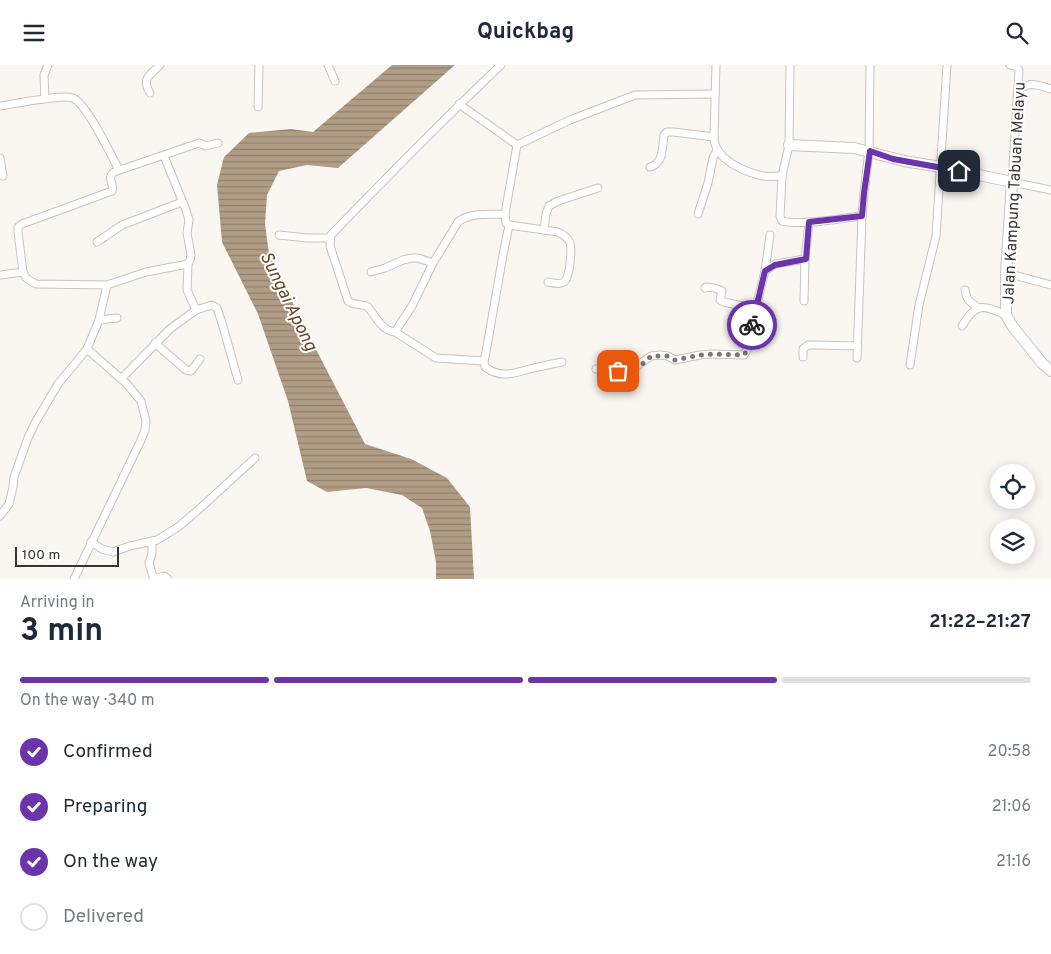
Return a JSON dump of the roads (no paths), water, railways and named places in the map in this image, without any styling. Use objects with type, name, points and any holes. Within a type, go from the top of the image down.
[{"type":"street","points":[[45,99],[44,75],[48,65]]},
{"type":"street","points":[[150,93],[146,85],[147,78],[160,65]]},
{"type":"street","points":[[258,107],[259,65]]},
{"type":"street","points":[[328,65],[335,81]]},
{"type":"street","points":[[484,361],[436,357],[396,332],[382,327],[366,305],[353,304],[348,301],[330,246],[330,239],[331,235],[370,194],[459,104],[501,65]]},
{"type":"street","points":[[716,65],[714,141],[717,150],[726,159],[746,171],[764,176],[782,176]]},
{"type":"street","points":[[790,65],[789,145],[782,176],[780,215],[782,221],[788,223],[809,222],[862,216]]},
{"type":"street","points":[[857,358],[862,216],[870,151],[870,65]]},
{"type":"street","points":[[910,365],[919,305],[936,236],[946,65]]},
{"type":"street","name":"Jalan Kampung Tabuan Melayu","points":[[1010,65],[1017,67],[1019,70],[1019,89],[1006,273],[1006,315],[1013,327],[1042,363],[1051,371]]},
{"type":"street","points":[[1019,89],[1030,84],[1051,89]]},
{"type":"street","points":[[517,145],[570,120],[635,95],[714,94]]},
{"type":"street","points":[[0,106],[45,99],[74,98],[89,116],[120,170]]},
{"type":"street","points":[[459,104],[517,145]]},
{"type":"street","points":[[650,167],[656,166],[660,161],[664,135],[667,132],[714,137]]},
{"type":"street","points":[[188,264],[146,272],[107,285],[36,284],[26,278],[23,272],[18,227],[54,211],[112,191],[113,187],[110,180],[114,172],[199,143],[206,146],[218,143]]},
{"type":"street","points":[[517,145],[505,214],[506,223],[558,232],[566,236],[570,243],[568,276],[564,282],[558,284],[548,282]]},
{"type":"street","points":[[789,145],[854,148],[870,151],[881,156],[1051,190]]},
{"type":"street","points":[[698,214],[708,183],[713,158],[717,150]]},
{"type":"street","points":[[164,156],[186,210],[188,221],[187,233],[191,255],[188,264],[187,290],[196,310]]},
{"type":"street","points":[[0,158],[3,176]]},
{"type":"street","points":[[544,229],[549,206],[558,201],[598,188]]},
{"type":"street","points":[[96,242],[122,225],[182,202]]},
{"type":"street","points":[[396,332],[412,307],[433,263],[458,222],[469,216],[505,214]]},
{"type":"street","points":[[804,301],[809,222]]},
{"type":"street","points":[[509,225],[502,255],[484,367],[490,371],[510,375],[532,368],[562,363]]},
{"type":"street","points":[[279,235],[330,239]]},
{"type":"street","points":[[596,369],[630,371],[644,363],[651,356],[660,355],[668,356],[675,360],[713,354],[744,355],[747,350],[765,271],[770,235]]},
{"type":"street","points":[[371,272],[412,258],[433,263]]},
{"type":"street","points":[[765,271],[775,265],[806,259]]},
{"type":"street","points":[[0,275],[23,272]]},
{"type":"street","points":[[1006,273],[1051,285]]},
{"type":"street","points":[[0,515],[9,504],[14,477],[28,438],[58,384],[87,349],[99,320],[107,285]]},
{"type":"street","points":[[705,288],[709,287],[722,291],[720,300],[724,302],[756,309]]},
{"type":"street","points":[[965,290],[966,297],[979,308]]},
{"type":"street","points":[[121,379],[170,329],[196,310],[212,305],[217,308],[238,380]]},
{"type":"street","points":[[962,326],[972,311],[979,308],[986,307],[1006,315]]},
{"type":"street","points":[[99,320],[117,318]]},
{"type":"street","points":[[155,343],[186,370],[191,371],[200,359]]},
{"type":"street","points":[[803,357],[803,349],[808,345],[858,346]]},
{"type":"street","points":[[74,579],[145,430],[146,421],[142,401],[121,379],[87,349]]},
{"type":"street","points":[[91,542],[102,549],[114,552],[130,546],[158,540],[178,527],[197,511],[255,458]]},
{"type":"street","points":[[152,541],[152,554],[149,563],[153,577],[164,576],[168,579]]},
{"type":"water","name":"Sungai Apong","points":[[392,65],[455,65],[338,168],[307,165],[279,171],[267,195],[265,224],[269,254],[365,444],[411,459],[447,478],[470,507],[474,579],[436,579],[436,562],[430,531],[422,508],[402,495],[366,488],[327,492],[307,481],[288,401],[258,314],[222,242],[217,185],[224,157],[249,133],[291,129],[313,132]]}]
